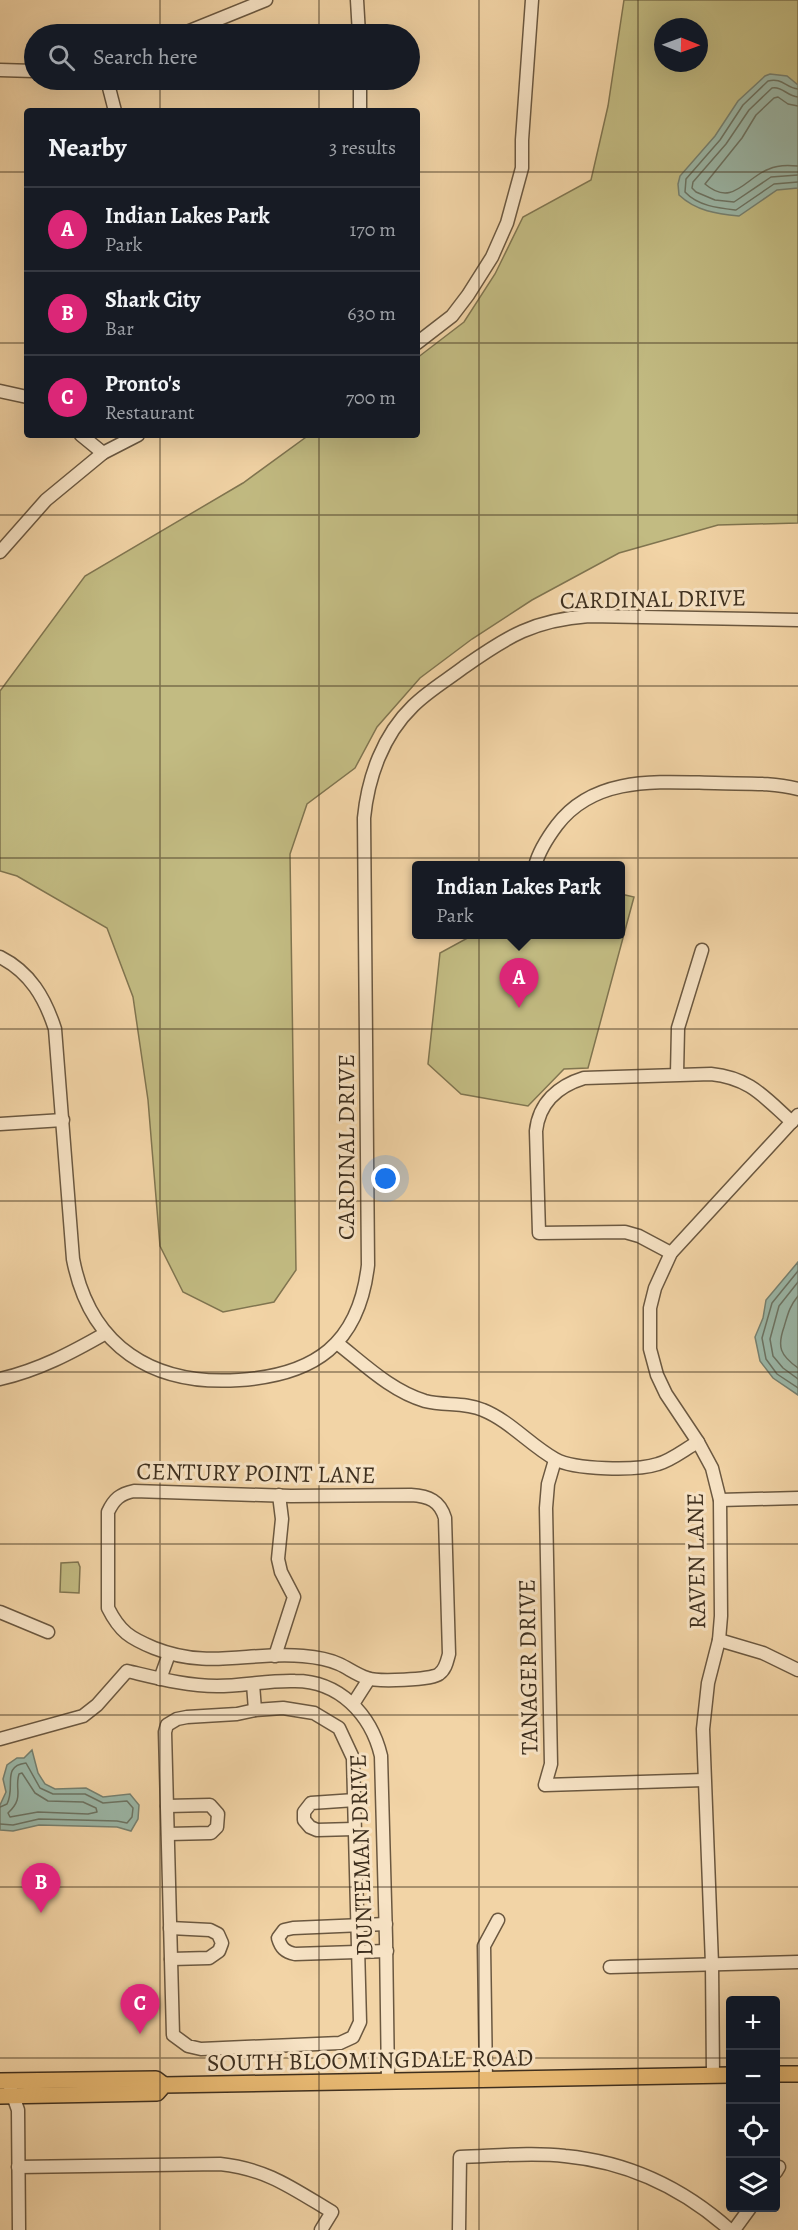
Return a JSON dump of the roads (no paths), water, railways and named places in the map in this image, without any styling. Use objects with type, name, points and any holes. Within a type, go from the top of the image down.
[{"type":"main road","points":[[780,2074],[798,2074]]},
{"type":"main road","name":"SOUTH BLOOMINGDALE ROAD","points":[[7,2096],[156,2092],[164,2085],[726,2075]]},
{"type":"main road","points":[[4,2081],[156,2079],[164,2085]]},
{"type":"street","points":[[207,24],[266,0]]},
{"type":"street","points":[[357,0],[358,24]]},
{"type":"street","points":[[420,341],[452,316],[468,295],[492,257],[507,222],[522,168],[532,0]]},
{"type":"street","points":[[0,70],[24,71]]},
{"type":"street","points":[[110,90],[114,108]]},
{"type":"street","points":[[360,90],[360,108]]},
{"type":"street","points":[[0,391],[24,396]]},
{"type":"street","points":[[85,438],[103,453]]},
{"type":"street","points":[[0,552],[46,500],[103,453],[132,438]]},
{"type":"street","name":"CARDINAL DRIVE","points":[[0,957],[27,976],[50,1011],[55,1029],[76,1271],[90,1308],[106,1333],[127,1352],[151,1367],[173,1376],[210,1382],[282,1376],[312,1363],[337,1343],[359,1307],[365,1286],[368,1266],[364,818],[373,772],[392,732],[411,707],[433,689],[491,648],[534,626],[565,618],[589,616],[798,620]]},
{"type":"street","points":[[538,861],[550,834],[567,812],[588,798],[614,787],[646,782],[763,784],[798,789]]},
{"type":"street","points":[[677,1074],[678,1028],[702,950]]},
{"type":"street","points":[[671,1253],[639,1236],[625,1232],[539,1233],[536,1131],[540,1115],[549,1099],[570,1082],[584,1078],[677,1074],[720,1075],[742,1081],[753,1087],[795,1119]]},
{"type":"street","name":"RAVEN LANE","points":[[713,2075],[712,1964],[704,1780],[705,1703],[719,1640],[722,1592],[720,1500],[712,1468],[657,1376],[650,1349],[650,1308],[655,1288],[671,1253],[795,1119]]},
{"type":"street","points":[[0,1124],[63,1120]]},
{"type":"street","points":[[0,1379],[64,1358],[106,1333]]},
{"type":"street","points":[[337,1343],[396,1388],[423,1400],[472,1406],[490,1413],[555,1460],[585,1468],[647,1468],[662,1464],[698,1442]]},
{"type":"street","name":"TANAGER DRIVE","points":[[555,1460],[548,1484],[546,1508],[551,1764],[545,1785],[704,1780]]},
{"type":"street","name":"CENTURY POINT LANE","points":[[134,1491],[279,1495],[423,1496],[442,1506],[445,1518],[449,1654],[447,1665],[439,1675],[427,1678],[369,1679],[338,1664],[315,1657],[290,1655],[228,1660],[197,1659],[169,1654],[125,1634],[115,1622],[108,1608],[108,1512],[113,1500],[122,1493],[134,1491]]},
{"type":"street","points":[[275,1656],[294,1597],[281,1572],[278,1559],[282,1519],[279,1495]]},
{"type":"street","points":[[720,1500],[798,1498]]},
{"type":"street","points":[[0,1612],[48,1632]]},
{"type":"street","points":[[719,1640],[763,1653],[798,1670]]},
{"type":"street","points":[[160,1679],[169,1654]]},
{"type":"street","name":"DUNTEMAN DRIVE","points":[[0,1739],[83,1716],[97,1705],[127,1671],[178,1683],[214,1686],[296,1681],[319,1684],[353,1704],[373,1730],[381,1756],[387,1951],[388,2082]]},
{"type":"street","points":[[353,1704],[369,1679]]},
{"type":"street","points":[[253,1684],[255,1710]]},
{"type":"street","points":[[283,1708],[314,1713],[339,1728],[353,1758],[355,1800],[360,2022],[353,2037],[340,2043],[201,2049],[188,2046],[173,2035],[165,1732],[167,1725],[177,1719],[187,1717],[237,1714],[255,1710],[283,1708]]},
{"type":"street","points":[[354,1829],[317,1830],[310,1827],[304,1820],[304,1812],[311,1803],[355,1800]]},
{"type":"street","points":[[167,1806],[210,1805],[218,1814],[217,1827],[211,1833],[168,1834]]},
{"type":"street","points":[[486,2080],[484,1946],[498,1920]]},
{"type":"street","points":[[386,1924],[293,1928],[284,1930],[278,1938],[286,1952],[295,1954],[387,1951]]},
{"type":"street","points":[[170,1928],[210,1930],[218,1934],[222,1943],[219,1952],[209,1958],[171,1959]]},
{"type":"street","points":[[610,1967],[798,1962]]},
{"type":"street","points":[[4,2081],[7,2096],[18,2110],[19,2230]]},
{"type":"street","points":[[459,2230],[460,2157],[553,2155],[611,2164],[644,2175],[679,2192],[732,2230],[747,2212]]},
{"type":"street","points":[[18,2167],[220,2164],[236,2166],[276,2178],[332,2212],[321,2230]]},
{"type":"water","points":[[770,74],[787,76],[798,85],[798,188],[777,190],[739,216],[707,211],[692,205],[679,195],[680,176],[715,136],[738,101]]},
{"type":"water","points":[[798,1262],[798,1395],[773,1378],[760,1361],[755,1337],[763,1318],[766,1300]]},
{"type":"water","points":[[32,1750],[38,1773],[45,1784],[55,1789],[86,1788],[103,1797],[130,1794],[139,1805],[138,1819],[131,1831],[117,1827],[39,1825],[13,1831],[0,1830],[0,1805],[6,1792],[3,1779],[7,1765],[17,1758],[24,1758]]},
{"type":"place","name":"Indian Lakes Park","points":[[519,1008]]},
{"type":"place","name":"Shark City","points":[[41,1913]]},
{"type":"place","name":"Pronto's","points":[[140,2034]]}]
